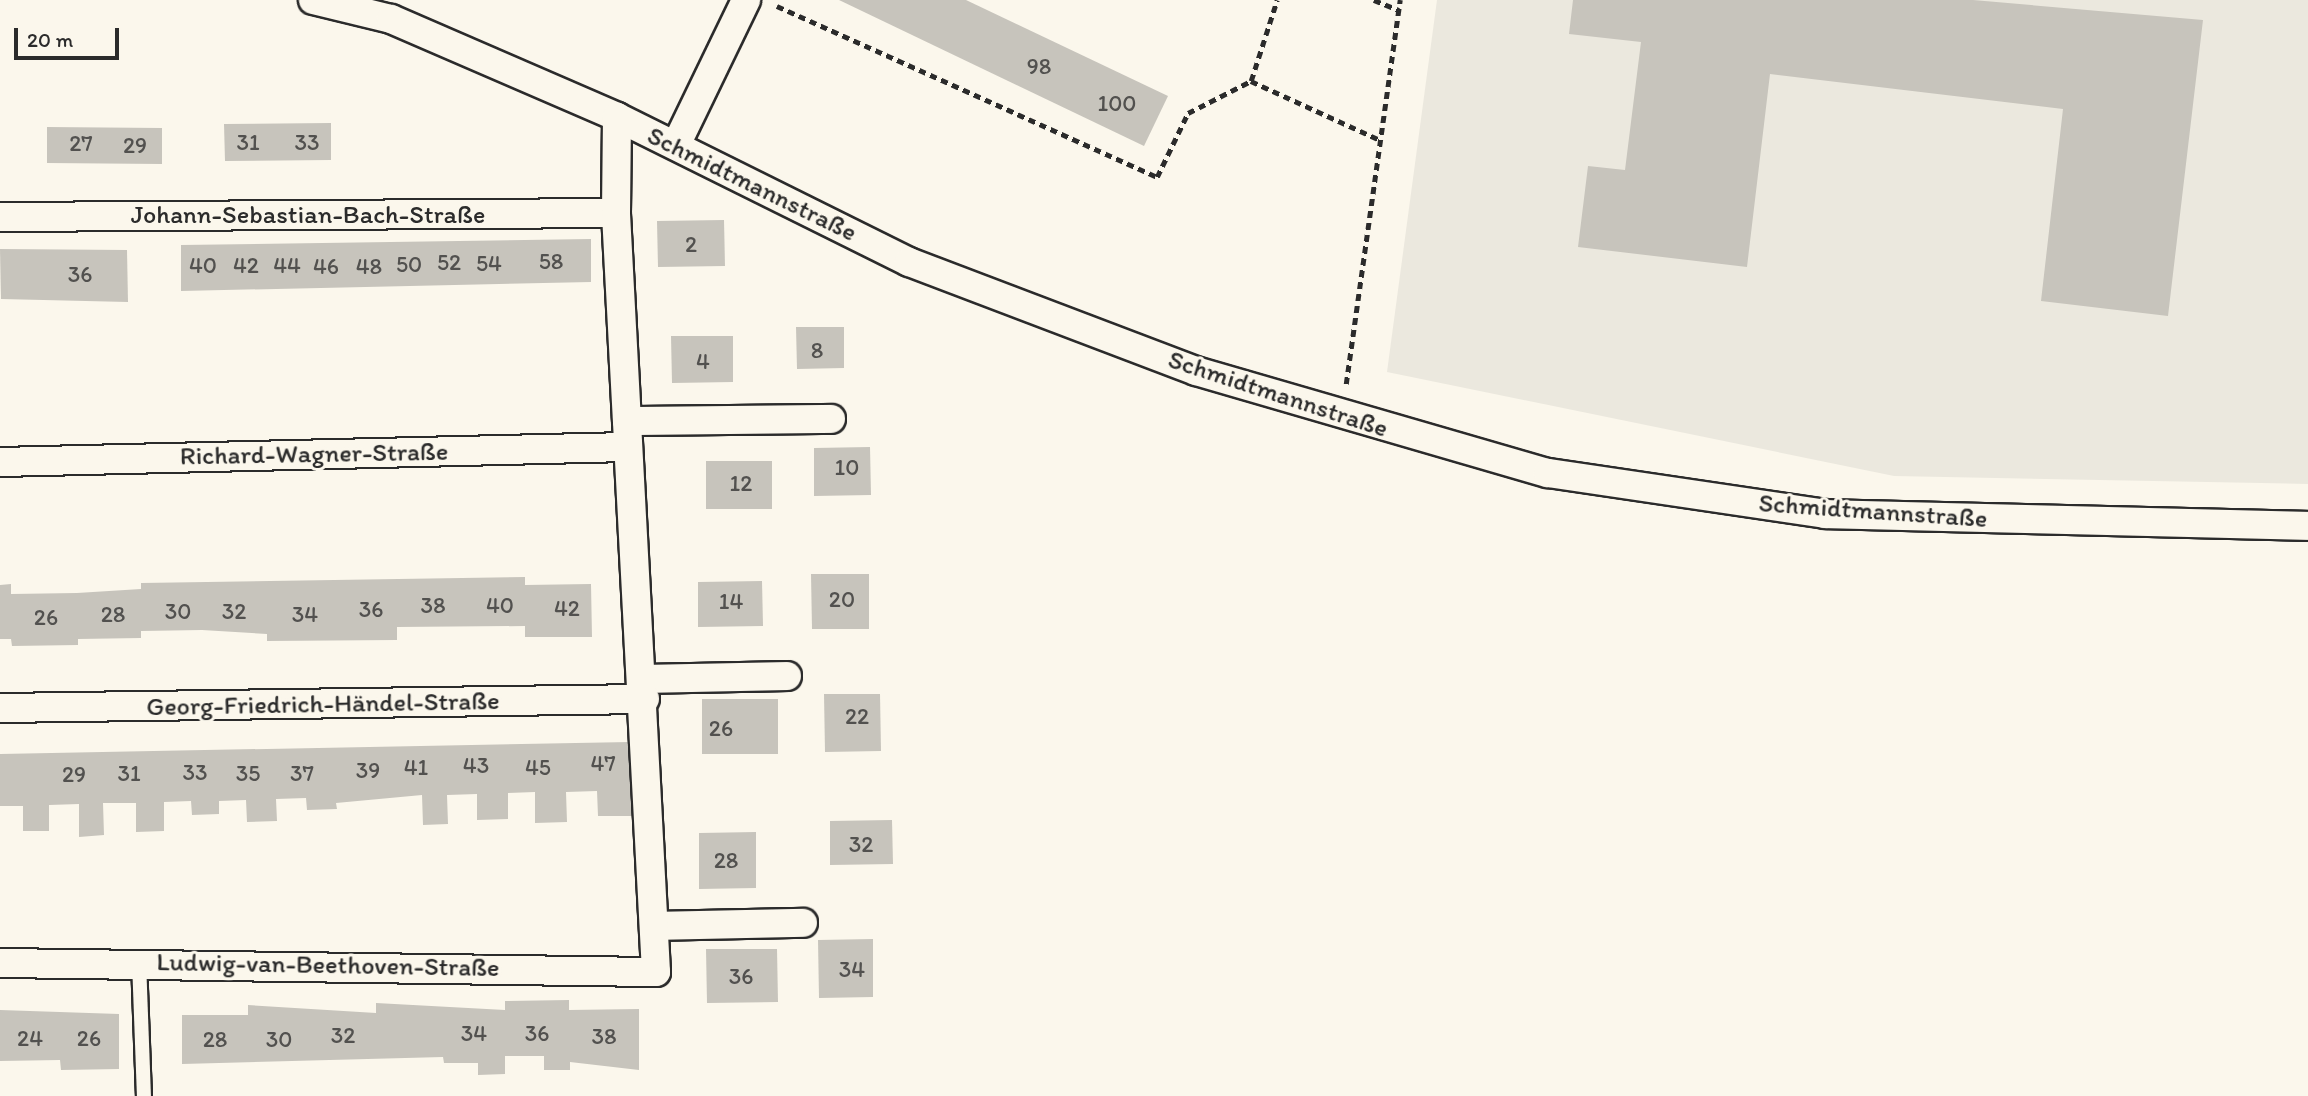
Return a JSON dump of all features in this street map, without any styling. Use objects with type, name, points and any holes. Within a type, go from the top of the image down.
[{"type":"street","name":"Schmidtmannstraße","points":[[313,0],[391,19],[617,117],[909,262],[1196,371],[1342,416],[1548,474],[1825,514],[2308,526]]},
{"type":"street","points":[[676,145],[746,0]]},
{"type":"street","points":[[617,117],[616,213],[627,434],[645,689],[654,926],[803,923]]},
{"type":"street","name":"Johann-Sebastian-Bach-Straße","points":[[0,217],[616,213]]},
{"type":"street","name":"Richard-Wagner-Straße","points":[[0,462],[627,434],[831,419]]},
{"type":"street","name":"Georg-Friedrich-Händel-Straße","points":[[0,708],[645,689],[787,676]]},
{"type":"street","name":"Ludwig-van-Beethoven-Straße","points":[[0,963],[139,961],[656,972],[654,926]]},
{"type":"lane","points":[[139,961],[144,1096]]},
{"type":"path","points":[[764,0],[1157,177],[1188,113],[1251,81],[1277,0]]},
{"type":"path","points":[[1374,0],[1399,10]]},
{"type":"path","points":[[1342,416],[1400,0]]},
{"type":"path","points":[[1251,81],[1380,140]]},
{"type":"shaded area","points":[[1437,0],[2308,0],[2308,484],[1894,476],[1387,372]]},
{"type":"building","points":[[839,0],[966,0],[1168,96],[1144,146]]},
{"type":"building","points":[[1573,0],[1973,0],[2203,20],[2168,316],[2041,301],[2063,109],[1770,74],[1747,267],[1578,247],[1588,166],[1625,170],[1641,42],[1569,34]]},
{"type":"building","points":[[331,123],[331,160],[225,161],[224,124]]},
{"type":"building","points":[[47,127],[162,128],[162,164],[47,163]]},
{"type":"building","points":[[724,220],[725,266],[658,267],[657,221]]},
{"type":"building","points":[[591,239],[591,282],[181,291],[181,245]]},
{"type":"building","points":[[0,249],[127,250],[128,302],[1,299]]},
{"type":"building","points":[[796,327],[844,327],[844,368],[797,369]]},
{"type":"building","points":[[671,336],[733,336],[733,382],[672,383]]},
{"type":"building","points":[[870,447],[871,495],[814,496],[814,448]]},
{"type":"building","points":[[706,461],[772,461],[772,509],[706,509]]},
{"type":"building","points":[[811,574],[869,574],[869,629],[812,629]]},
{"type":"building","points":[[525,577],[525,585],[591,584],[592,637],[525,637],[525,626],[397,627],[397,640],[267,641],[267,634],[202,630],[141,631],[141,638],[78,639],[78,645],[12,646],[11,639],[0,639],[0,585],[11,584],[11,594],[77,593],[141,589],[141,583]]},
{"type":"building","points":[[762,581],[763,626],[698,627],[698,582]]},
{"type":"building","points":[[824,694],[880,694],[881,751],[825,752]]},
{"type":"building","points":[[702,699],[778,699],[778,754],[702,754]]},
{"type":"building","points":[[630,742],[632,816],[598,816],[597,791],[566,792],[567,822],[535,823],[535,792],[508,793],[508,819],[477,820],[477,794],[447,795],[448,824],[423,825],[422,795],[336,803],[337,809],[307,810],[306,798],[276,799],[277,821],[247,822],[246,800],[219,801],[219,814],[192,815],[191,801],[164,802],[164,831],[136,832],[136,803],[103,803],[104,835],[79,837],[79,804],[49,805],[49,831],[23,831],[23,806],[0,806],[0,754]]},
{"type":"building","points":[[892,820],[893,864],[830,865],[830,821]]},
{"type":"building","points":[[756,832],[756,888],[699,889],[699,833]]},
{"type":"building","points":[[873,939],[873,997],[819,998],[818,940]]},
{"type":"building","points":[[706,949],[777,949],[778,1002],[707,1003]]},
{"type":"building","points":[[569,1000],[569,1010],[639,1009],[639,1070],[570,1062],[570,1070],[544,1070],[544,1056],[505,1056],[505,1074],[478,1075],[478,1063],[444,1063],[443,1057],[182,1064],[182,1015],[248,1015],[248,1005],[376,1013],[376,1003],[505,1010],[505,1001]]},
{"type":"building","points":[[0,1010],[119,1014],[119,1069],[61,1070],[60,1060],[0,1061]]}]
